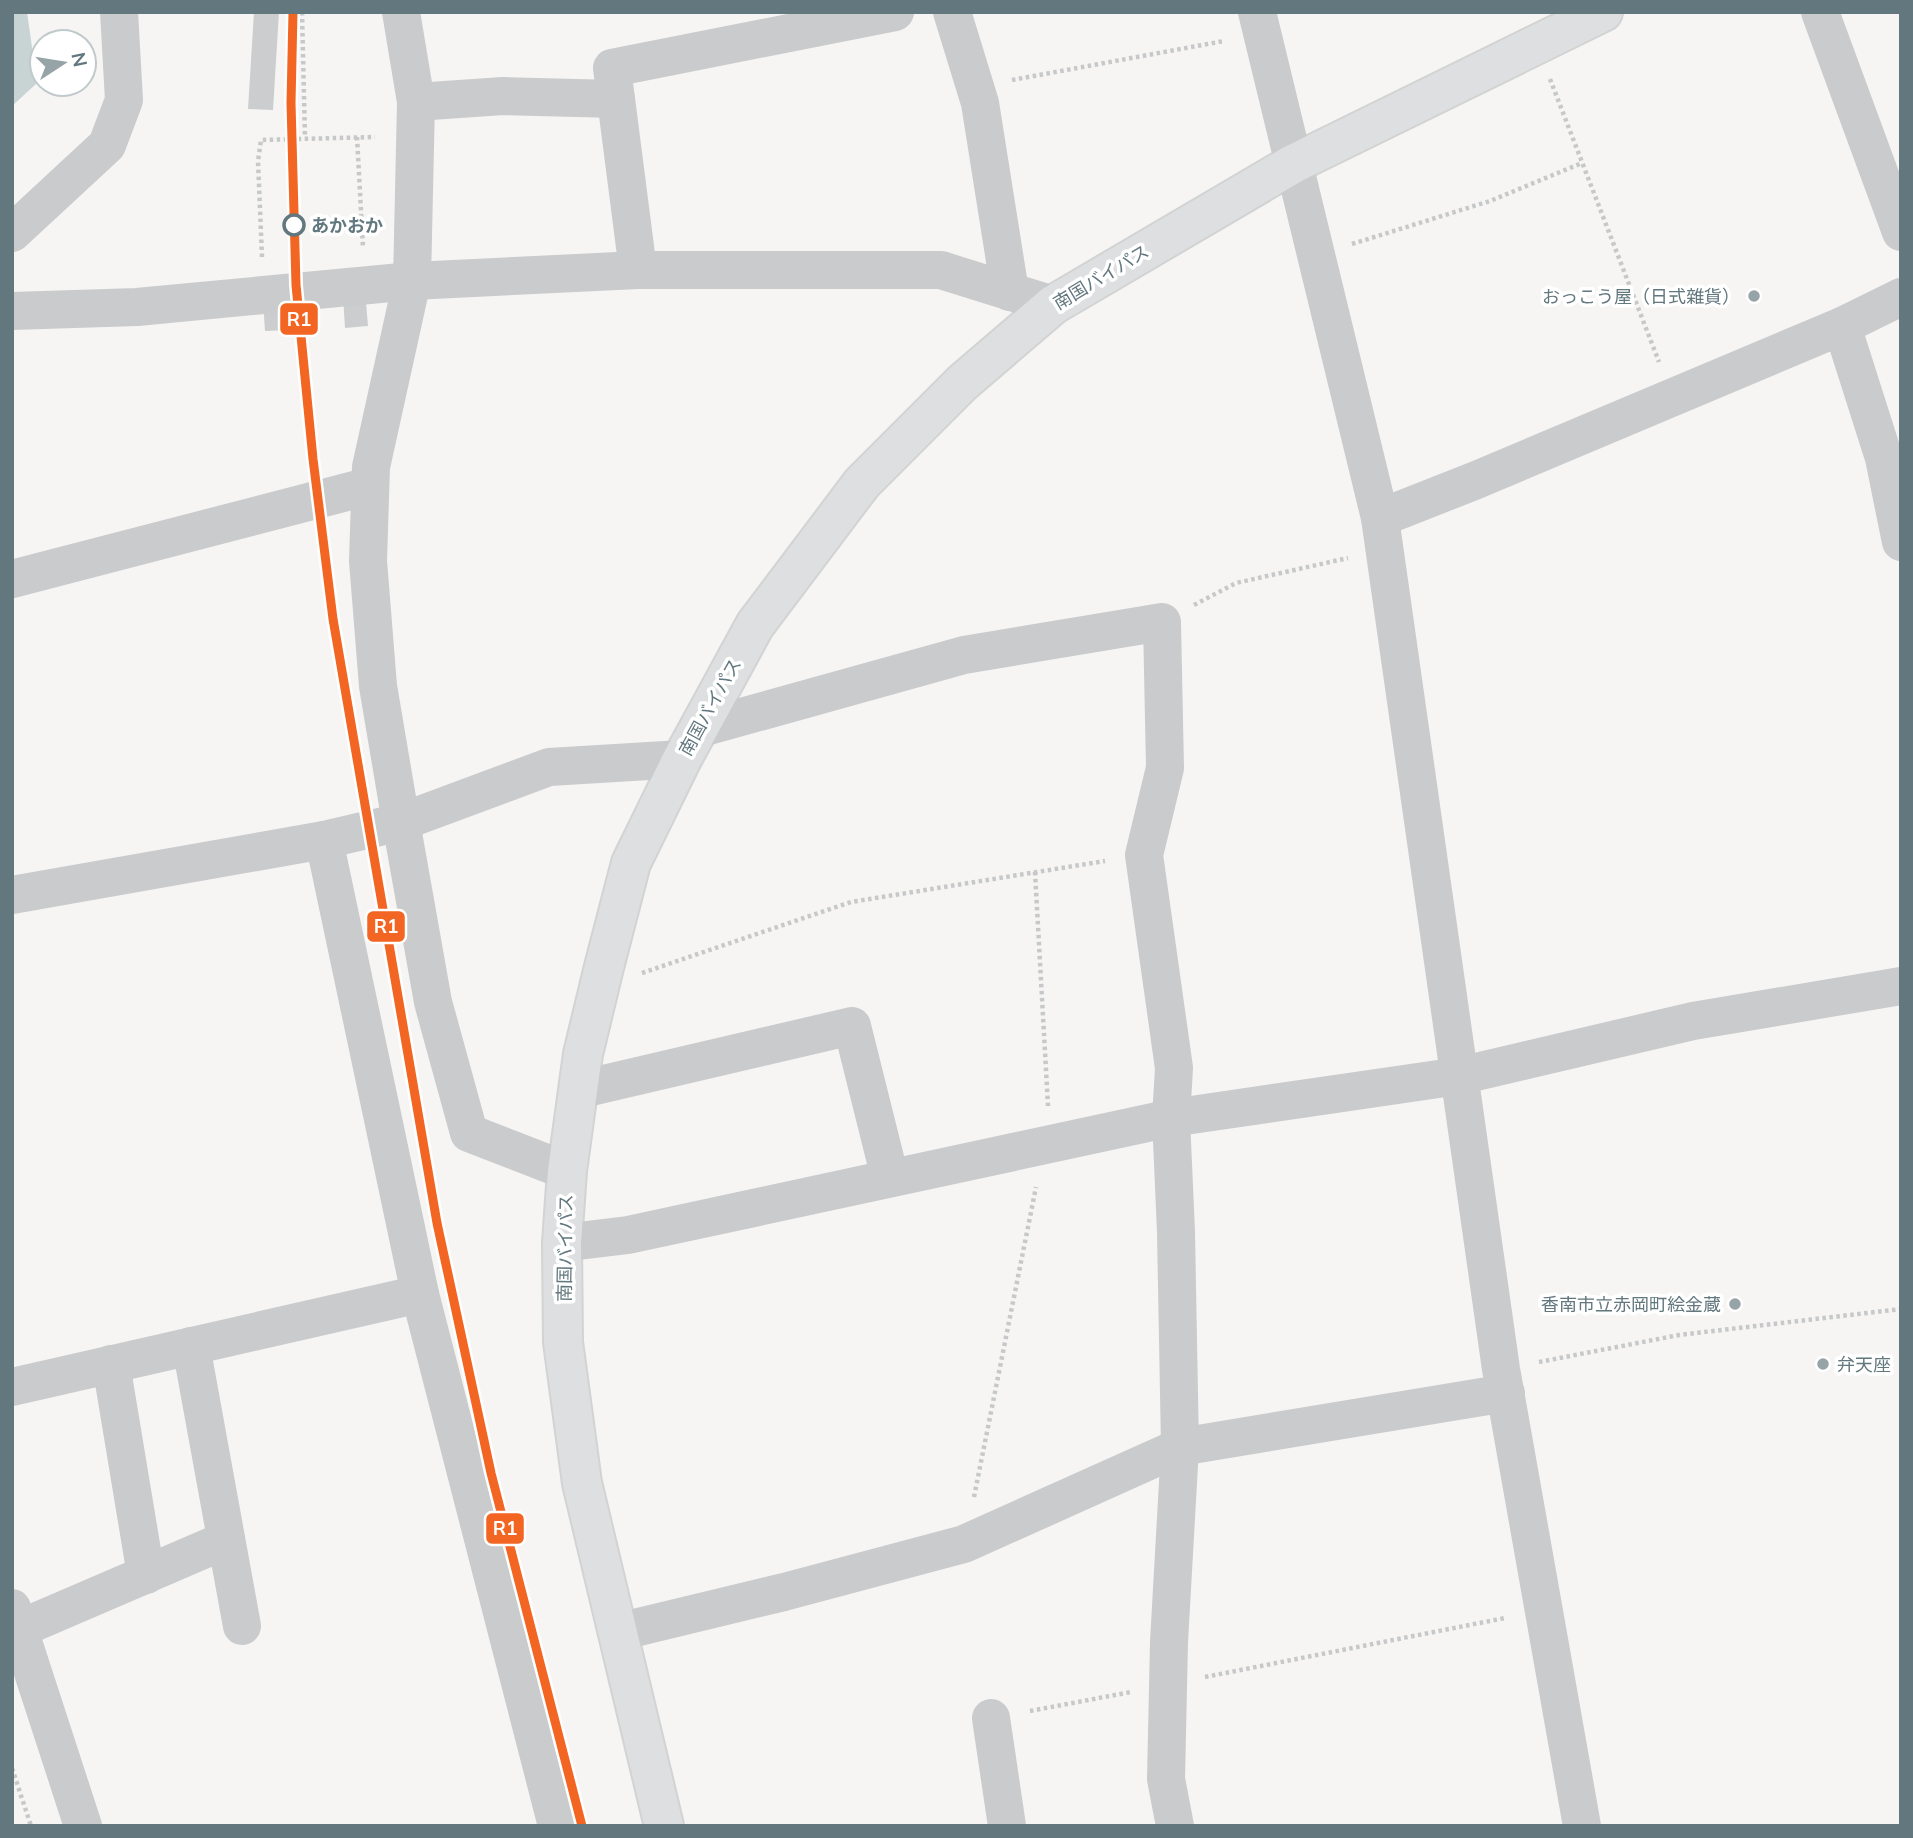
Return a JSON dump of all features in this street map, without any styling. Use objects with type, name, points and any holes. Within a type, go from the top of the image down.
[{"type":"highway","name":"南国バイパス","points":[[664,1826],[582,1483],[563,1342],[562,1243],[567,1171],[583,1054],[599,987],[631,863],[690,744],[755,625],[862,483],[962,383],[1053,304],[1293,164],[1603,12]]},
{"type":"street","points":[[12,233],[107,145],[124,100],[119,12]]},
{"type":"street","points":[[401,12],[415,119],[412,281],[371,467],[368,561],[378,686],[433,1002],[469,1133],[567,1171]]},
{"type":"street","points":[[638,270],[612,68],[895,12]]},
{"type":"street","points":[[952,12],[980,103],[1010,292]]},
{"type":"street","points":[[1820,12],[1901,232]]},
{"type":"street","points":[[1260,23],[1383,534],[1504,1381],[1582,1826]]},
{"type":"street","points":[[415,119],[503,96],[616,99]]},
{"type":"street","points":[[12,311],[137,307],[412,281],[638,270],[941,270],[1053,304]]},
{"type":"street","points":[[1383,534],[1474,481],[1842,326],[1901,297]]},
{"type":"street","points":[[1842,326],[1884,458],[1901,542]]},
{"type":"street","points":[[12,579],[370,485]]},
{"type":"street","points":[[12,895],[324,840],[401,822],[549,767],[690,744],[964,655],[1162,622],[1165,768],[1144,855],[1174,1068],[1171,1118],[1180,1447],[1166,1779],[1175,1826]]},
{"type":"street","points":[[324,840],[420,1293],[556,1826]]},
{"type":"street","points":[[562,1243],[628,1235],[1171,1118],[1460,1076],[1693,1021],[1901,986]]},
{"type":"street","points":[[578,1090],[852,1026],[890,1178]]},
{"type":"street","points":[[12,1387],[420,1293]]},
{"type":"street","points":[[191,1346],[242,1626]]},
{"type":"street","points":[[111,1364],[146,1575]]},
{"type":"street","points":[[618,1632],[784,1592],[964,1544],[1180,1447],[1504,1381]]},
{"type":"street","points":[[83,1826],[16,1618],[146,1575],[226,1541]]},
{"type":"street","points":[[991,1718],[1007,1826]]},
{"type":"path","points":[[302,12],[305,138]]},
{"type":"path","points":[[976,86],[1260,23]]},
{"type":"path","points":[[1536,45],[1673,397]]},
{"type":"path","points":[[262,261],[258,161],[261,140],[357,137],[415,119]]},
{"type":"path","points":[[357,137],[363,250]]},
{"type":"path","points":[[1315,255],[1490,201],[1582,163]]},
{"type":"path","points":[[1162,622],[1236,583],[1383,534]]},
{"type":"path","points":[[599,987],[851,902],[1144,855]]},
{"type":"path","points":[[964,1544],[1044,1145],[1048,1102],[1035,872]]},
{"type":"path","points":[[1504,1381],[1679,1335],[1901,1309]]},
{"type":"path","points":[[991,1718],[1544,1610]]},
{"type":"path","points":[[12,1768],[31,1826]]},
{"type":"shaded area","points":[[12,12],[27,12],[28,91],[12,106]]},
{"type":"building","points":[[254,12],[279,12],[273,110],[248,109]]},
{"type":"building","points":[[364,278],[368,326],[345,328],[342,280]]},
{"type":"building","points":[[284,285],[288,330],[265,331],[262,287]]},
{"type":"transit line","name":"R1","points":[[293,12],[291,103],[296,285],[313,459],[333,619],[437,1223],[491,1473],[582,1826]]},
{"type":"place","name":"あかおか","points":[[294,225]]},
{"type":"place","name":"おっこう屋（日式雜貨）","points":[[1754,296]]},
{"type":"place","name":"香南市立赤岡町絵金蔵","points":[[1735,1304]]},
{"type":"place","name":"弁天座","points":[[1823,1364]]}]
